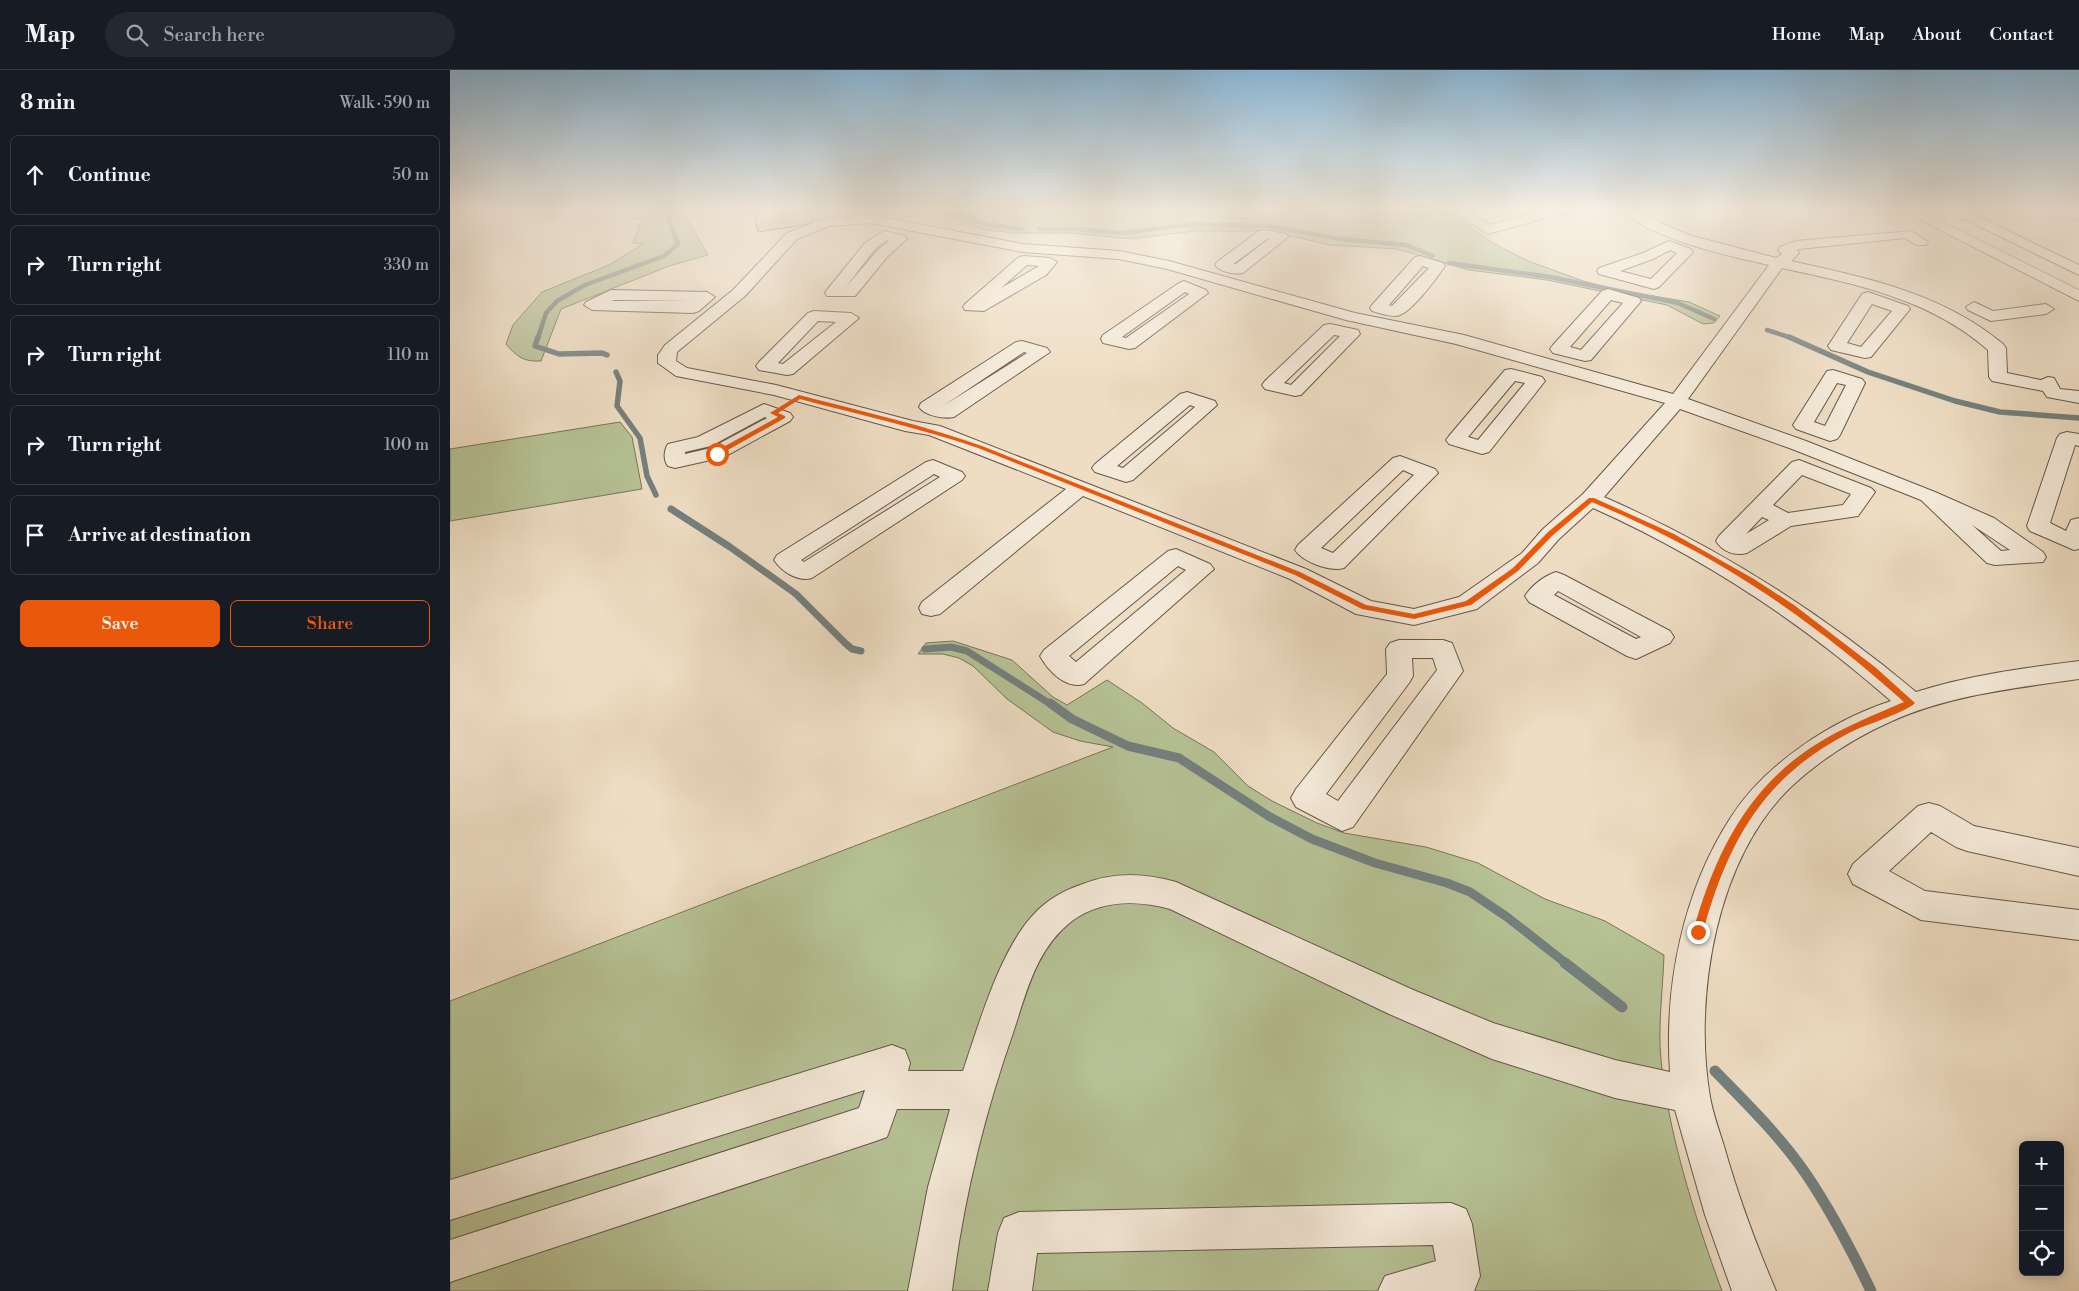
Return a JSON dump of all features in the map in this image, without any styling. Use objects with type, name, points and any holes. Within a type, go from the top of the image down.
[{"type":"main road","points":[[2019,266],[2079,296]]},
{"type":"street","points":[[762,266],[739,293],[676,343],[667,354],[667,363],[682,372],[752,385],[912,427],[933,430],[1298,574],[1365,608],[1414,617],[1468,603],[1515,570],[1551,534],[1591,499],[1677,401],[1779,266]]},
{"type":"street","points":[[1165,266],[1212,277],[1346,324],[1381,315],[1458,339],[1677,401],[1799,445],[1928,496],[1967,513],[2019,544],[2058,536]]},
{"type":"street","points":[[1619,266],[1604,271],[1654,284],[1672,266]]},
{"type":"street","points":[[1809,266],[1845,278],[1891,298],[1952,315],[1998,348],[1998,377],[2050,387]]},
{"type":"street","points":[[1191,290],[1229,268]]},
{"type":"street","points":[[1184,286],[1191,290],[1200,293],[1129,344],[1109,339],[1184,286]]},
{"type":"street","points":[[700,302],[708,297],[611,295],[592,305],[693,308],[700,302],[726,304]]},
{"type":"street","points":[[1952,315],[1982,312]]},
{"type":"street","points":[[1022,346],[1041,352],[947,413],[937,410],[928,407],[1022,346]]},
{"type":"street","points":[[1561,367],[1573,353]]},
{"type":"street","points":[[1525,378],[1538,362]]},
{"type":"street","points":[[752,385],[776,368]]},
{"type":"street","points":[[2079,386],[2048,382],[2053,393],[2079,398]]},
{"type":"street","points":[[773,413],[799,397]]},
{"type":"street","points":[[931,608],[1084,489],[1114,472],[1126,476],[1208,405],[1187,398],[1102,468],[1114,472]]},
{"type":"street","points":[[764,410],[773,413],[783,417],[717,454],[675,462],[675,448],[704,442],[764,410]]},
{"type":"street","points":[[912,427],[937,410]]},
{"type":"street","points":[[1799,445],[1816,429]]},
{"type":"street","points":[[2079,440],[2067,438],[2038,526],[2074,543],[2079,525]]},
{"type":"street","points":[[945,471],[980,447]]},
{"type":"street","points":[[1400,462],[1428,473],[1336,562],[1320,556],[1306,550],[1400,462]]},
{"type":"street","points":[[1830,478],[1846,464]]},
{"type":"street","points":[[933,466],[945,471],[955,476],[804,573],[786,560],[933,466]]},
{"type":"street","points":[[1799,466],[1864,492],[1850,510],[1785,520],[1739,548],[1727,541],[1759,507],[1799,466]]},
{"type":"street","points":[[1591,499],[1671,535],[1752,581],[1832,637],[1911,703]]},
{"type":"street","points":[[1759,507],[1785,520]]},
{"type":"street","points":[[1189,562],[1208,539]]},
{"type":"street","points":[[1176,556],[1189,562],[1202,568],[1075,678],[1053,656],[1176,556]]},
{"type":"street","points":[[1298,574],[1320,556]]},
{"type":"street","points":[[1515,570],[1546,588]]},
{"type":"street","points":[[1414,617],[1420,649]]},
{"type":"street","points":[[1399,649],[1420,649],[1442,649],[1450,671],[1342,818],[1306,798],[1400,676],[1399,649]]},
{"type":"street","points":[[1754,1291],[1711,1173],[1691,1095],[1688,1034],[1690,980],[1702,915],[1725,852],[1745,819],[1766,791],[1790,768],[1817,747],[1847,730],[1911,703],[1992,682],[2079,670]]},
{"type":"street","points":[[2079,862],[1967,838],[1929,815],[1864,874],[1921,905],[2079,925]]},
{"type":"street","points":[[930,1291],[945,1194],[974,1090],[1015,975],[1035,938],[1048,923],[1080,900],[1118,888],[1138,887],[1176,896],[1399,1001],[1492,1041],[1615,1079],[1691,1095]]},
{"type":"street","points":[[450,1200],[892,1063],[873,1123],[450,1261]]},
{"type":"street","points":[[884,1090],[974,1090]]},
{"type":"street","points":[[1010,1291],[1019,1233],[1451,1224],[1459,1276],[1400,1291]]},
{"type":"green space","points":[[607,266],[669,266],[561,309],[541,361],[530,361],[521,358],[506,344],[513,325],[542,292]]},
{"type":"green space","points":[[1455,266],[1542,266],[1583,281],[1618,290],[1689,302],[1720,316],[1714,323],[1703,324],[1667,305],[1547,280],[1469,270]]},
{"type":"green space","points":[[620,422],[632,437],[642,489],[450,521],[450,449]]},
{"type":"green space","points":[[953,641],[1012,660],[1053,697],[1067,705],[1107,680],[1142,703],[1173,728],[1214,752],[1248,786],[1272,801],[1317,823],[1344,833],[1426,847],[1478,863],[1545,899],[1605,921],[1664,955],[1660,1047],[1668,1107],[1692,1202],[1722,1291],[450,1291],[450,1001],[1113,747],[1080,741],[1053,732],[1007,699],[973,666],[959,658],[943,654],[918,654],[926,643]]},
{"type":"waterway","points":[[538,338],[546,313],[557,301],[585,285],[637,266]]},
{"type":"waterway","points":[[1470,266],[1550,277],[1678,303],[1714,319]]},
{"type":"waterway","points":[[1767,330],[1789,337]]},
{"type":"waterway","points":[[538,337],[535,346],[559,354],[602,353],[607,355]]},
{"type":"waterway","points":[[1789,337],[1868,372],[1955,401],[2000,412],[2079,418]]},
{"type":"waterway","points":[[616,372],[620,381],[617,406],[640,438],[647,476],[656,495]]},
{"type":"waterway","points":[[671,509],[730,547],[796,594],[845,643],[852,649],[861,651]]},
{"type":"waterway","points":[[925,649],[951,647],[967,651],[1052,705]]},
{"type":"waterway","points":[[1050,703],[1072,719],[1128,746],[1179,758],[1270,817],[1312,839],[1375,863],[1447,883],[1470,892],[1507,917],[1567,964]]},
{"type":"waterway","points":[[1565,963],[1622,1007]]},
{"type":"waterway","points":[[1715,1071],[1774,1133],[1806,1174],[1841,1231],[1871,1291]]},
{"type":"route","points":[[717,454],[783,417],[773,413],[799,397],[912,427],[933,430],[1298,574],[1365,608],[1414,617],[1428,615],[1468,603],[1530,558],[1551,534],[1591,499],[1671,535],[1752,581],[1792,607],[1872,669],[1911,703],[1847,730],[1817,747],[1790,768],[1766,791],[1745,819],[1725,852],[1710,889],[1698,932]]}]
